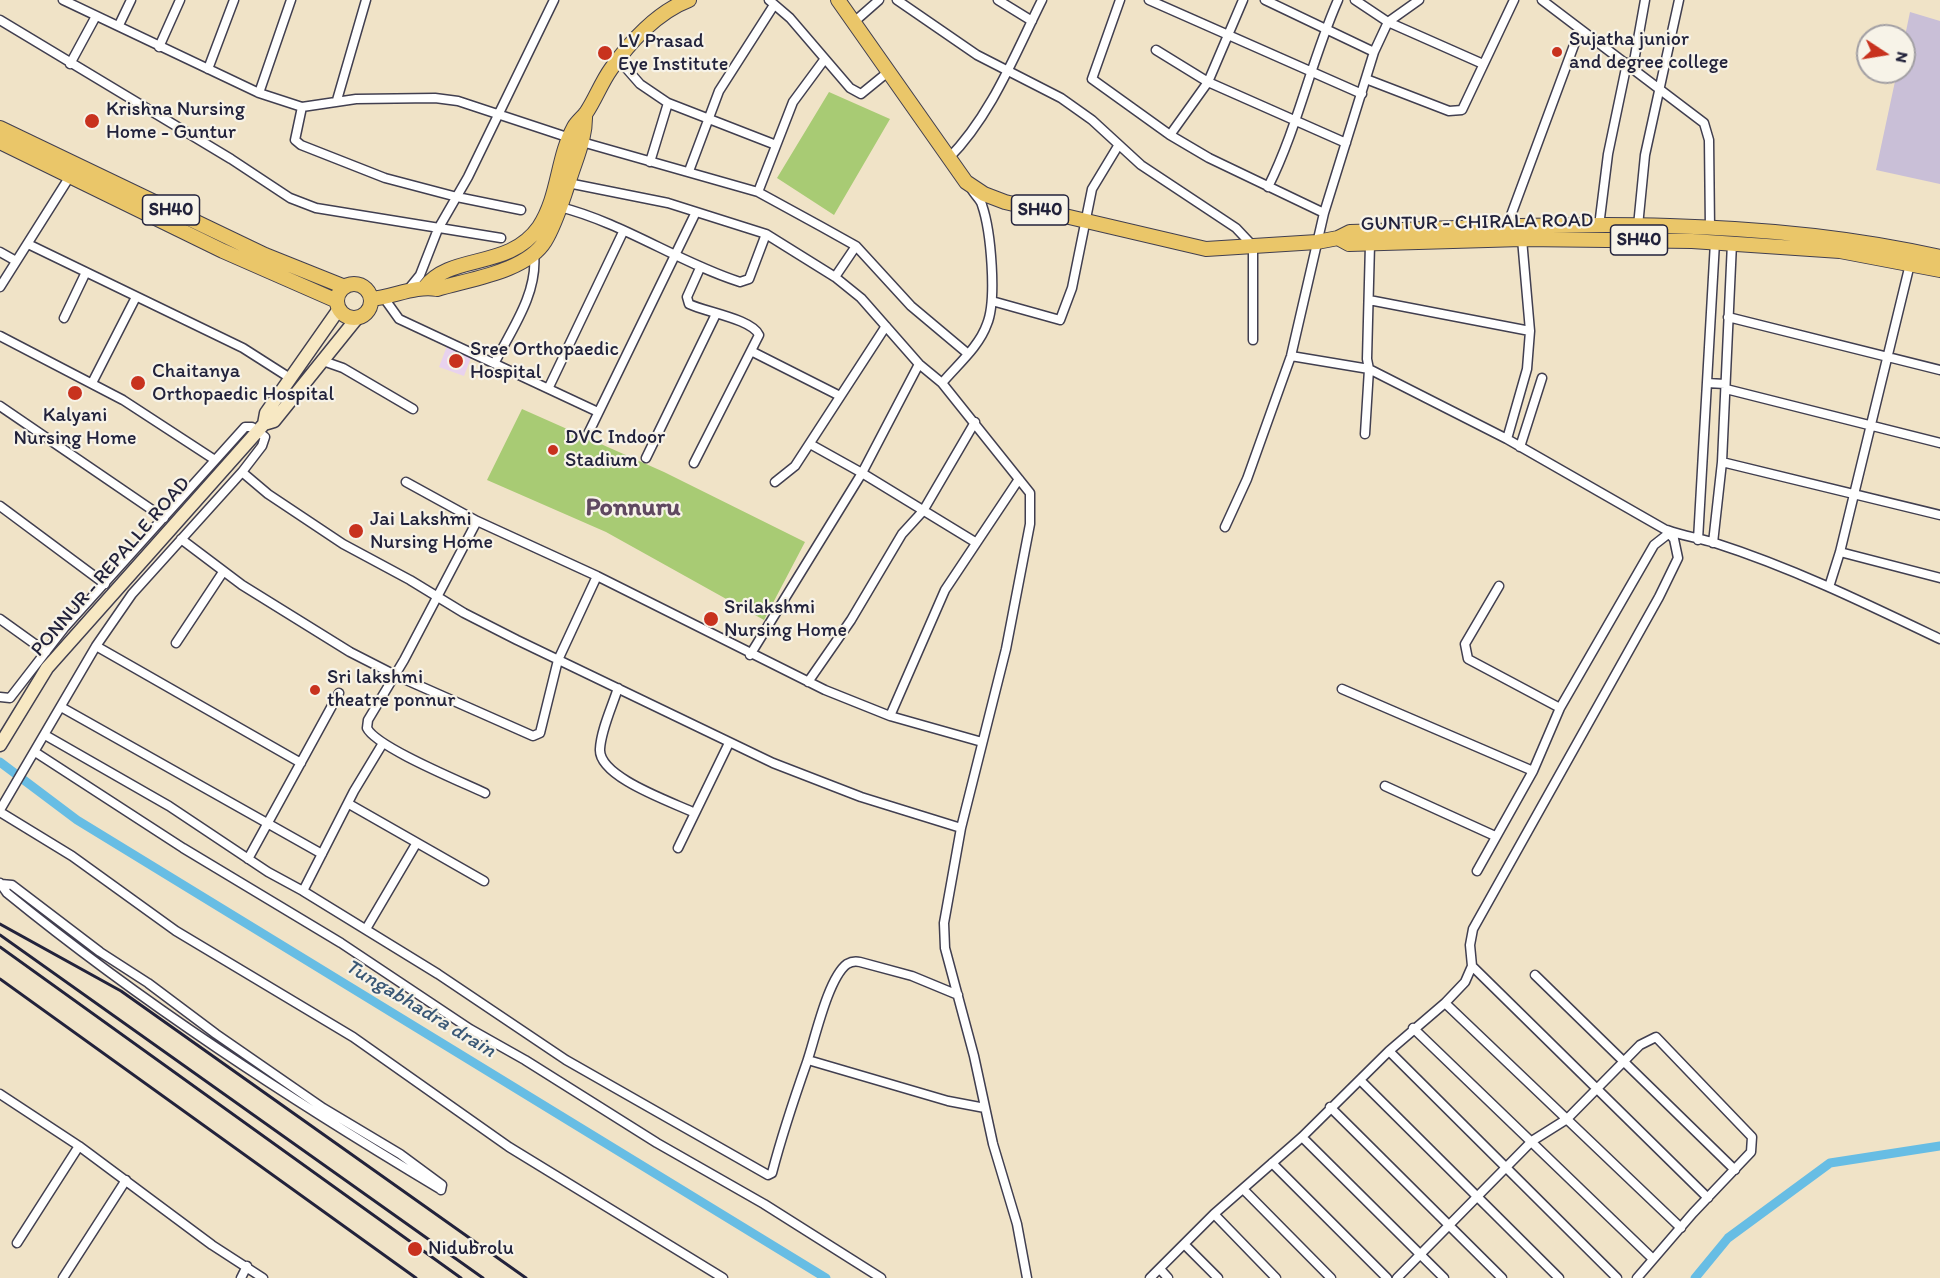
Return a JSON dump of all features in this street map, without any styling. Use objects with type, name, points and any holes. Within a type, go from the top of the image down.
[{"type":"main road","name":"GUNTUR - CHIRALA ROAD","points":[[838,0],[966,182],[984,194],[1005,202],[1206,249],[1317,242],[1338,238],[1350,232],[1507,226],[1638,226],[1713,235],[1732,243],[1840,251],[1940,270]]},
{"type":"main road","points":[[357,318],[368,311],[378,299],[405,294],[425,286],[435,274],[492,258],[519,247],[531,238],[549,205],[585,114],[619,60],[666,11],[685,1]]},
{"type":"main road","name":"SH40","points":[[0,128],[73,171],[223,251],[338,305],[349,318],[357,318]]},
{"type":"main road","points":[[425,286],[436,289],[516,266],[534,254],[544,242],[560,207],[568,183],[576,140]]},
{"type":"main road","name":"SH40","points":[[0,142],[345,287],[362,286],[378,299]]},
{"type":"main road","name":"GUNTUR - CHIRALA ROAD","points":[[1338,238],[1349,244],[1713,235],[1848,239],[1940,257]]},
{"type":"main road","points":[[338,305],[339,293],[345,287]]},
{"type":"main road","name":"PONNUR - REPALLE ROAD","points":[[258,431],[266,413],[338,305]]},
{"type":"main road","name":"PONNUR - REPALLE ROAD","points":[[0,745],[48,668],[258,431],[274,421],[357,318]]},
{"type":"street","points":[[63,0],[259,93],[302,107],[337,100],[435,98],[458,101],[576,140],[758,192],[856,246],[911,306],[967,353]]},
{"type":"street","points":[[119,25],[131,0]]},
{"type":"street","points":[[159,47],[180,0]]},
{"type":"street","points":[[208,69],[234,0]]},
{"type":"street","points":[[259,93],[291,0]]},
{"type":"street","points":[[337,100],[366,0]]},
{"type":"street","points":[[405,294],[420,275],[438,229],[457,198],[554,0]]},
{"type":"street","points":[[854,22],[879,0]]},
{"type":"street","points":[[897,0],[977,55],[1061,98],[1092,120],[1141,165],[1236,228],[1253,246],[1252,340]]},
{"type":"street","points":[[998,0],[1032,21]]},
{"type":"street","points":[[948,159],[965,142],[1007,72],[1042,0]]},
{"type":"street","points":[[1120,0],[1092,79],[1170,135],[1209,158],[1324,213]]},
{"type":"street","points":[[1149,0],[1362,94]]},
{"type":"street","points":[[1170,135],[1208,82],[1243,0]]},
{"type":"street","points":[[1265,0],[1374,51]]},
{"type":"street","points":[[1268,187],[1284,156],[1314,71],[1325,30],[1338,0]]},
{"type":"street","points":[[1355,0],[1388,22],[1483,64]]},
{"type":"street","points":[[1225,527],[1247,479],[1291,356],[1324,213],[1374,51],[1388,22],[1419,0]]},
{"type":"street","points":[[1366,80],[1456,112],[1465,107],[1514,0]]},
{"type":"street","points":[[1542,0],[1696,116],[1708,130],[1713,235],[1698,540]]},
{"type":"street","points":[[1599,226],[1608,154],[1645,0]]},
{"type":"street","points":[[1638,226],[1645,155],[1679,0]]},
{"type":"street","points":[[689,171],[719,91],[771,3],[790,18],[850,88],[861,94],[888,72]]},
{"type":"street","points":[[70,64],[96,16]]},
{"type":"street","points":[[0,20],[231,159],[290,198],[316,208],[501,238]]},
{"type":"street","points":[[1507,226],[1580,29]]},
{"type":"street","points":[[1156,50],[1208,82],[1346,144]]},
{"type":"street","points":[[619,60],[640,84],[668,103],[709,117],[776,145]]},
{"type":"street","points":[[758,192],[793,102],[824,60]]},
{"type":"street","points":[[650,162],[668,103]]},
{"type":"street","points":[[302,107],[295,134],[295,140],[301,145],[385,178],[457,198],[520,210]]},
{"type":"street","points":[[992,301],[1060,320],[1072,288],[1092,189],[1118,146]]},
{"type":"street","points":[[0,287],[73,171]]},
{"type":"street","points":[[942,383],[988,324],[994,285],[982,204],[966,182]]},
{"type":"street","points":[[568,183],[668,203],[766,234],[835,277],[861,298],[919,364],[942,383],[1030,493],[1030,524],[999,678],[961,828],[944,923],[945,948],[1002,1178],[1017,1224],[1027,1278]]},
{"type":"street","points":[[560,207],[589,214],[700,268],[740,282],[747,281],[766,234]]},
{"type":"street","points":[[588,435],[696,212]]},
{"type":"street","points":[[549,387],[623,232]]},
{"type":"street","points":[[1507,439],[1527,369],[1530,332],[1522,239]]},
{"type":"street","points":[[1713,543],[1722,462],[1732,243]]},
{"type":"street","points":[[28,244],[243,348],[290,378]]},
{"type":"street","points":[[1365,434],[1369,369],[1366,359],[1370,244]]},
{"type":"street","points":[[835,277],[856,246]]},
{"type":"street","points":[[0,252],[16,261]]},
{"type":"street","points":[[495,362],[531,290],[536,270],[534,254]]},
{"type":"street","points":[[1829,587],[1840,552],[1910,264]]},
{"type":"street","points":[[694,463],[759,335],[757,330],[693,306],[687,300],[700,268]]},
{"type":"street","points":[[64,318],[86,272]]},
{"type":"street","points":[[92,383],[136,297]]},
{"type":"street","points":[[378,299],[399,319],[549,387],[598,412]]},
{"type":"street","points":[[1369,300],[1530,332]]},
{"type":"street","points":[[646,458],[716,314]]},
{"type":"street","points":[[1728,317],[1940,370]]},
{"type":"street","points":[[775,482],[795,466],[886,326]]},
{"type":"street","points":[[0,336],[133,406],[215,460]]},
{"type":"street","points":[[752,351],[840,396]]},
{"type":"street","points":[[1291,356],[1369,369],[1507,439],[1670,535],[1713,543],[1829,587],[1940,639]]},
{"type":"street","points":[[323,361],[343,368],[413,410]]},
{"type":"street","points":[[750,655],[862,472],[919,364]]},
{"type":"street","points":[[1520,447],[1542,378]]},
{"type":"street","points":[[1707,383],[1940,443]]},
{"type":"street","points":[[0,406],[164,518]]},
{"type":"street","points":[[808,682],[851,620],[902,534],[923,511],[975,422]]},
{"type":"street","points":[[0,697],[10,698],[46,652],[245,427],[249,426],[258,431],[266,439],[242,472],[132,594],[96,646],[0,811],[72,856],[176,931],[353,1037],[509,1147],[723,1278]]},
{"type":"street","points":[[810,444],[862,472],[975,542]]},
{"type":"street","points":[[1722,462],[1940,515]]},
{"type":"street","points":[[242,472],[300,517],[464,613],[558,660],[729,743],[861,797],[961,828]]},
{"type":"street","points":[[890,716],[945,590],[975,542],[1020,479]]},
{"type":"street","points":[[406,482],[477,521],[597,576],[750,655],[808,682],[890,716],[982,742]]},
{"type":"street","points":[[0,506],[105,584]]},
{"type":"street","points":[[477,521],[367,723],[369,733],[383,743],[485,793]]},
{"type":"street","points":[[1150,1278],[1214,1214],[1302,1137],[1329,1107],[1413,1028],[1445,1003],[1464,982],[1472,966],[1470,945],[1473,929],[1659,597],[1678,558],[1678,549],[1670,535]]},
{"type":"street","points":[[1478,871],[1495,836],[1533,771],[1560,708],[1654,545],[1658,539],[1670,535]]},
{"type":"street","points":[[181,539],[223,572],[350,652],[395,675],[533,736],[540,733],[558,660],[597,576]]},
{"type":"street","points":[[1840,552],[1940,578]]},
{"type":"street","points":[[176,643],[223,572]]},
{"type":"street","points":[[1499,586],[1465,644],[1468,659],[1560,708]]},
{"type":"street","points":[[0,619],[46,652]]},
{"type":"street","points":[[96,646],[301,763]]},
{"type":"street","points":[[618,688],[600,749],[601,760],[613,774],[695,813]]},
{"type":"street","points":[[1342,689],[1533,771]]},
{"type":"street","points":[[248,859],[339,693]]},
{"type":"street","points":[[61,707],[322,854]]},
{"type":"street","points":[[45,735],[169,806],[248,859],[366,929],[566,1060],[764,1174],[772,1173],[788,1113],[825,1007],[838,975],[846,964],[853,961],[912,976],[958,995]]},
{"type":"street","points":[[303,891],[383,743]]},
{"type":"street","points":[[678,848],[729,743]]},
{"type":"street","points":[[34,753],[183,848],[315,926],[470,1029],[525,1060],[657,1143],[764,1204],[881,1278]]},
{"type":"street","points":[[1386,786],[1495,836]]},
{"type":"street","points":[[349,804],[416,844],[484,880]]},
{"type":"street","points":[[366,929],[416,844]]},
{"type":"street","points":[[0,883],[12,885],[74,932],[328,1111],[400,1154],[442,1185],[442,1189],[323,1119],[200,1036],[67,942],[7,893],[0,883]]},
{"type":"street","points":[[67,942],[74,932]]},
{"type":"street","points":[[1472,966],[1708,1198]]},
{"type":"street","points":[[1535,975],[1735,1170]]},
{"type":"street","points":[[133,989],[141,979]]},
{"type":"street","points":[[1445,1003],[1681,1228]]},
{"type":"street","points":[[200,1036],[207,1027]]},
{"type":"street","points":[[1413,1028],[1653,1259]]},
{"type":"street","points":[[1397,1278],[1532,1141],[1567,1119],[1623,1061],[1647,1039],[1656,1037],[1752,1137],[1751,1152],[1636,1278]]},
{"type":"street","points":[[1389,1051],[1617,1278]]},
{"type":"street","points":[[808,1060],[948,1101],[985,1108]]},
{"type":"street","points":[[1360,1080],[1559,1278]]},
{"type":"street","points":[[0,1094],[79,1146],[212,1245],[263,1278]]},
{"type":"street","points":[[1329,1107],[1502,1278]]},
{"type":"street","points":[[323,1119],[328,1111]]},
{"type":"street","points":[[1302,1137],[1444,1278]]},
{"type":"street","points":[[17,1243],[79,1146]]},
{"type":"street","points":[[1272,1164],[1387,1278]]},
{"type":"street","points":[[63,1278],[126,1180]]},
{"type":"street","points":[[1244,1190],[1331,1278]]},
{"type":"street","points":[[1214,1214],[1276,1278]]},
{"type":"street","points":[[1185,1245],[1218,1278]]},
{"type":"street","points":[[241,1278],[247,1266]]},
{"type":"street","points":[[1160,1269],[1168,1278]]},
{"type":"shaded area","points":[[1910,12],[1940,21],[1940,184],[1876,170],[1894,84],[1916,84],[1916,24],[1908,24]]},
{"type":"shaded area","name":"Sree Orthopaedic Hospital","points":[[447,346],[472,355],[464,376],[439,367]]},
{"type":"green space","points":[[829,92],[890,119],[834,215],[777,178]]},
{"type":"green space","points":[[522,409],[664,472],[805,542],[764,620],[606,532],[487,480]]},
{"type":"waterway","name":"Tungabhadra drain","points":[[0,762],[77,820],[826,1278]]},
{"type":"waterway","name":"Tungabhadra drain","points":[[1695,1278],[1728,1238],[1830,1163],[1940,1146]]},
{"type":"railway","points":[[0,924],[121,991],[526,1278]]},
{"type":"railway","points":[[0,935],[483,1278]]},
{"type":"railway","points":[[0,947],[461,1278]]},
{"type":"railway","points":[[0,979],[416,1278]]},
{"type":"place","name":"Sujatha junior and degree college","points":[[1557,52]]},
{"type":"place","name":"LV Prasad Eye Institute","points":[[605,53]]},
{"type":"place","name":"Krishna Nursing Home - Guntur","points":[[92,121]]},
{"type":"place","name":"Sree Orthopaedic Hospital","points":[[456,361]]},
{"type":"place","name":"Chaitanya Orthopaedic Hospital","points":[[138,383]]},
{"type":"place","name":"Kalyani Nursing Home","points":[[75,393]]},
{"type":"place","name":"DVC Indoor Stadium","points":[[553,450]]},
{"type":"place","name":"Jai Lakshmi Nursing Home","points":[[356,531]]},
{"type":"place","name":"Srilakshmi Nursing Home","points":[[711,619]]},
{"type":"place","name":"Sri lakshmi theatre ponnur","points":[[315,690]]},
{"type":"place","name":"Nidubrolu","points":[[415,1249]]},
{"type":"district","name":"Ponnuru","points":[[633,508]]}]
